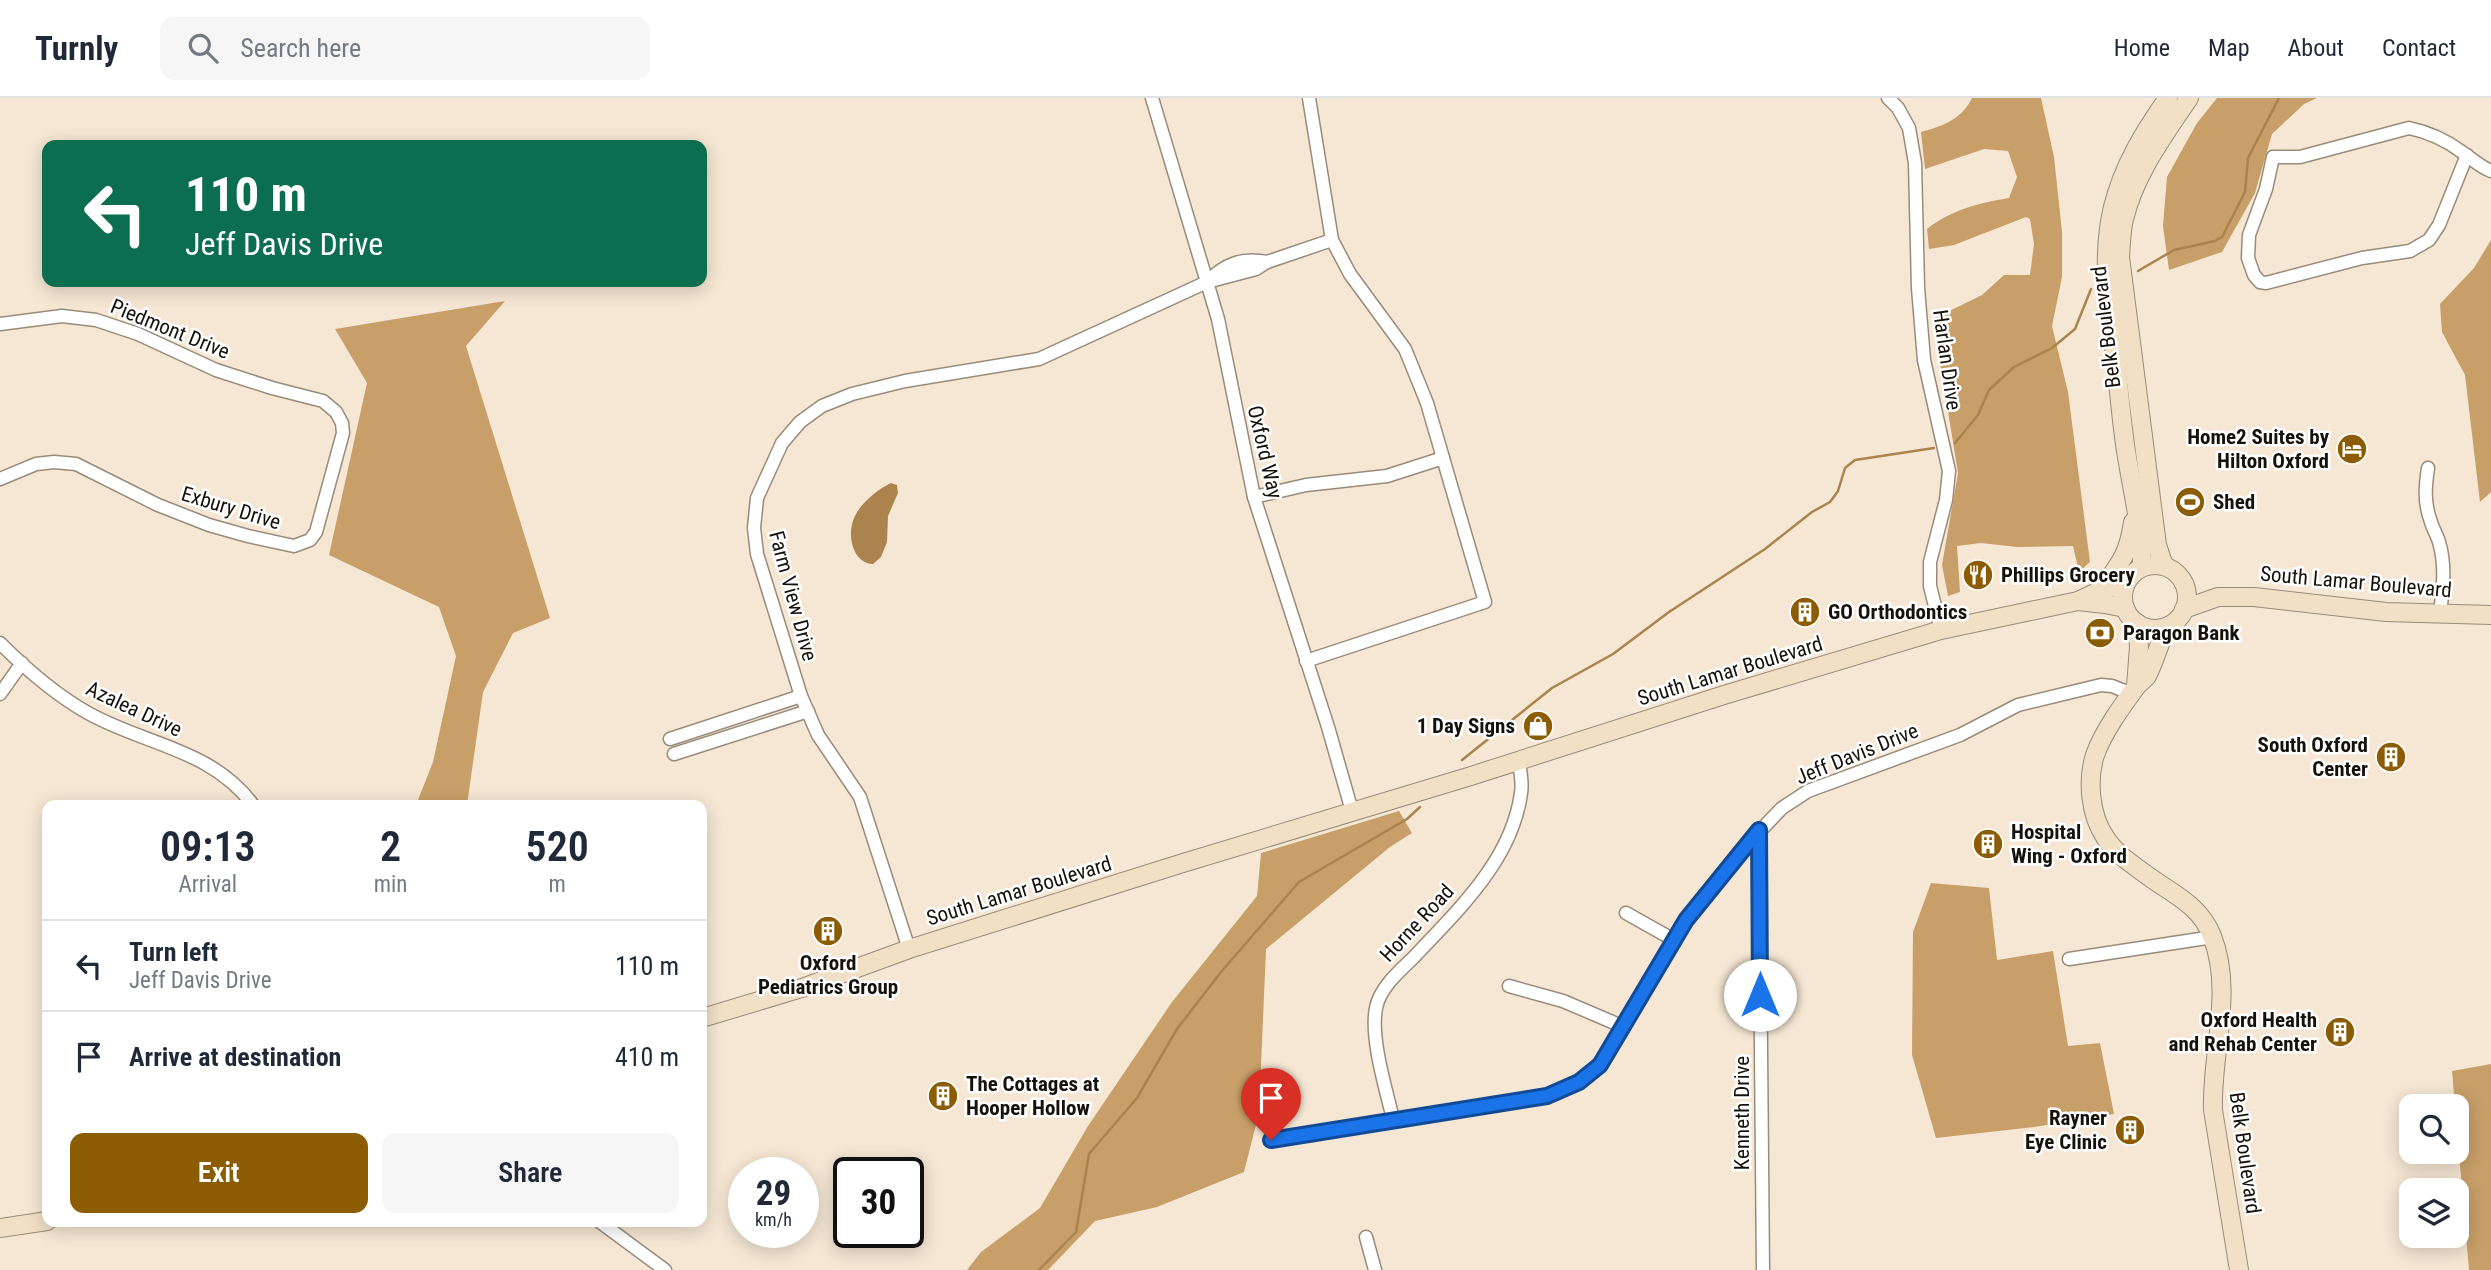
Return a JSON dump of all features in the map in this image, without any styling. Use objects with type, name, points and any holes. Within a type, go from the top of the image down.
[{"type":"street","name":"Oxford Way","points":[[1152,98],[1218,319],[1254,497],[1352,811]]},
{"type":"street","points":[[1306,661],[1485,602],[1427,404],[1405,349],[1350,274],[1332,240],[1308,98]]},
{"type":"street","name":"Harlan Drive","points":[[1888,98],[1898,108],[1909,128],[1915,163],[1918,288],[1924,360],[1949,471],[1947,500],[1930,562],[1930,586],[1941,630]]},
{"type":"street","name":"Belk Boulevard","points":[[2142,567],[2142,547],[2126,451],[2111,324],[2106,277],[2107,247],[2112,208],[2122,177],[2137,144],[2168,98]]},
{"type":"street","name":"Belk Boulevard","points":[[2164,566],[2157,545],[2120,257],[2124,219],[2139,180],[2159,143],[2189,98]]},
{"type":"street","points":[[2467,155],[2439,225],[2429,240],[2410,251],[2362,258],[2266,283],[2260,282],[2254,275],[2248,258],[2249,236],[2266,189],[2273,157],[2300,157],[2409,128],[2425,131],[2467,155],[2491,171]]},
{"type":"street","name":"Farm View Drive","points":[[909,949],[860,797],[818,735],[802,696],[757,554],[754,528],[758,498],[782,443],[800,422],[822,406],[852,394],[905,381],[1039,359],[1207,282],[1256,269],[1267,262],[1332,240]]},
{"type":"street","name":"Piedmont Drive","points":[[0,324],[62,316],[96,320],[138,334],[216,370],[323,401]]},
{"type":"street","name":"Exbury Drive","points":[[0,479],[36,464],[76,464],[158,505],[209,525],[294,546],[302,544],[316,532],[343,433],[342,423],[336,412],[323,401]]},
{"type":"street","points":[[1254,497],[1306,485],[1387,476],[1443,458]]},
{"type":"street","points":[[2428,468],[2424,497],[2443,561],[2440,613]]},
{"type":"street","points":[[2101,590],[2120,566],[2129,547],[2136,505]]},
{"type":"street","points":[[2164,566],[2142,567],[2125,585],[2123,593],[2125,608],[2137,623],[2157,629],[2167,626]]},
{"type":"street","name":"South Lamar Boulevard","points":[[2164,566],[2173,570],[2185,585],[2218,597]]},
{"type":"street","name":"South Lamar Boulevard","points":[[707,1016],[805,987],[909,949],[1724,695],[1941,630],[2078,601],[2101,590],[2125,585]]},
{"type":"street","points":[[2184,609],[2187,601],[2185,585]]},
{"type":"street","name":"South Lamar Boulevard","points":[[2167,626],[2174,622],[2184,609],[2218,597],[2254,597],[2386,612],[2491,615]]},
{"type":"street","name":"South Lamar Boulevard","points":[[2078,601],[2125,608]]},
{"type":"street","name":"Belk Boulevard","points":[[2134,690],[2139,648],[2137,623]]},
{"type":"street","name":"Belk Boulevard","points":[[2167,626],[2147,677],[2134,690],[2095,755],[2091,796],[2104,837],[2124,858],[2162,887],[2193,906],[2213,937],[2222,999],[2212,1088],[2213,1110],[2239,1270]]},
{"type":"street","name":"Azalea Drive","points":[[0,643],[86,712],[124,731],[205,762],[226,776],[249,800]]},
{"type":"street","points":[[0,694],[22,663]]},
{"type":"street","name":"Jeff Davis Drive","points":[[1271,1140],[1547,1096],[1579,1082],[1600,1065],[1686,920],[1759,830],[1782,808],[1808,791],[1961,735],[2018,705],[2101,685],[2134,690]]},
{"type":"street","points":[[670,739],[802,696]]},
{"type":"street","points":[[674,754],[808,711]]},
{"type":"street","name":"Horne Road","points":[[1393,1119],[1375,1028],[1376,1005],[1388,983],[1486,877],[1509,835],[1522,792],[1519,761]]},
{"type":"street","name":"Kenneth Drive","points":[[1759,830],[1763,1270]]},
{"type":"street","points":[[1626,913],[1674,940]]},
{"type":"street","points":[[2069,959],[2213,937]]},
{"type":"street","points":[[1508,986],[1563,1001],[1624,1027]]},
{"type":"street","points":[[0,1228],[42,1222]]},
{"type":"street","points":[[607,1227],[665,1270]]},
{"type":"street","points":[[1366,1237],[1375,1270]]},
{"type":"shaded area","points":[[1972,98],[2041,98],[2054,157],[2062,232],[2062,277],[2052,326],[2068,392],[2090,562],[2079,572],[2073,546],[2017,547],[1981,543],[1957,546],[1960,592],[1948,596],[1942,565],[1958,473],[1933,319],[1982,295],[2004,275],[2030,275],[2034,244],[2030,219],[2026,217],[1954,245],[1929,249],[1927,229],[1966,208],[2009,198],[2017,177],[2008,151],[1984,149],[1925,169],[1921,132],[1951,121],[1963,111]]},
{"type":"shaded area","points":[[2217,98],[2317,98],[2304,104],[2272,134],[2255,193],[2222,252],[2169,270],[2163,226],[2167,177],[2197,123]]},
{"type":"shaded area","points":[[2491,240],[2491,492],[2480,502],[2465,375],[2442,332],[2440,304],[2474,268]]},
{"type":"shaded area","points":[[505,301],[466,346],[550,618],[513,633],[483,692],[468,800],[418,800],[433,762],[456,656],[439,607],[329,555],[367,383],[335,329]]},
{"type":"shaded area","points":[[891,483],[897,485],[898,493],[888,516],[887,542],[881,557],[873,564],[866,562],[856,553],[851,538],[852,523],[866,501]]},
{"type":"shaded area","points":[[1399,811],[1412,833],[1390,847],[1266,949],[1259,1113],[1244,1172],[1157,1207],[1095,1221],[1048,1270],[967,1270],[981,1252],[1040,1208],[1088,1126],[1172,1002],[1257,896],[1261,853]]},
{"type":"shaded area","points":[[1931,883],[1989,888],[1997,960],[2053,951],[2068,1046],[2100,1043],[2114,1114],[2034,1127],[1936,1138],[1912,1055],[1913,932]]},
{"type":"shaded area","points":[[2491,1064],[2491,1270],[2469,1270],[2469,1178],[2461,1178],[2460,1164],[2469,1164],[2469,1094],[2454,1094],[2452,1071]]},
{"type":"waterway","points":[[2138,271],[2174,250],[2222,237],[2245,192],[2248,158],[2279,98]]},
{"type":"waterway","points":[[1955,443],[1978,415],[1989,390],[2014,367],[2052,348],[2075,329],[2091,289]]},
{"type":"waterway","points":[[1462,760],[1552,688],[1613,654],[1669,612],[1765,549],[1812,512],[1830,502],[1838,491],[1845,468],[1855,460],[1934,448]]},
{"type":"waterway","points":[[1039,1270],[1076,1232],[1089,1154],[1137,1098],[1177,1029],[1221,972],[1299,882],[1407,819],[1420,807]]},
{"type":"place","name":"Home2 Suites by Hilton Oxford","points":[[2352,449]]},
{"type":"place","name":"Shed","points":[[2190,502]]},
{"type":"place","name":"Phillips Grocery","points":[[1978,575]]},
{"type":"place","name":"GO Orthodontics","points":[[1805,612]]},
{"type":"place","name":"Paragon Bank","points":[[2100,633]]},
{"type":"place","name":"1 Day Signs","points":[[1538,726]]},
{"type":"place","name":"South Oxford Center","points":[[2391,757]]},
{"type":"place","name":"Hospital Wing - Oxford","points":[[1988,844]]},
{"type":"place","name":"Oxford Pediatrics Group","points":[[828,931]]},
{"type":"place","name":"Oxford Health and Rehab Center","points":[[2340,1032]]},
{"type":"place","name":"The Cottages at Hooper Hollow","points":[[943,1096]]},
{"type":"place","name":"Rayner Eye Clinic","points":[[2130,1130]]},
{"type":"route","points":[[1271,1140],[1547,1096],[1579,1082],[1600,1065],[1686,920],[1759,830],[1760,995]]}]
